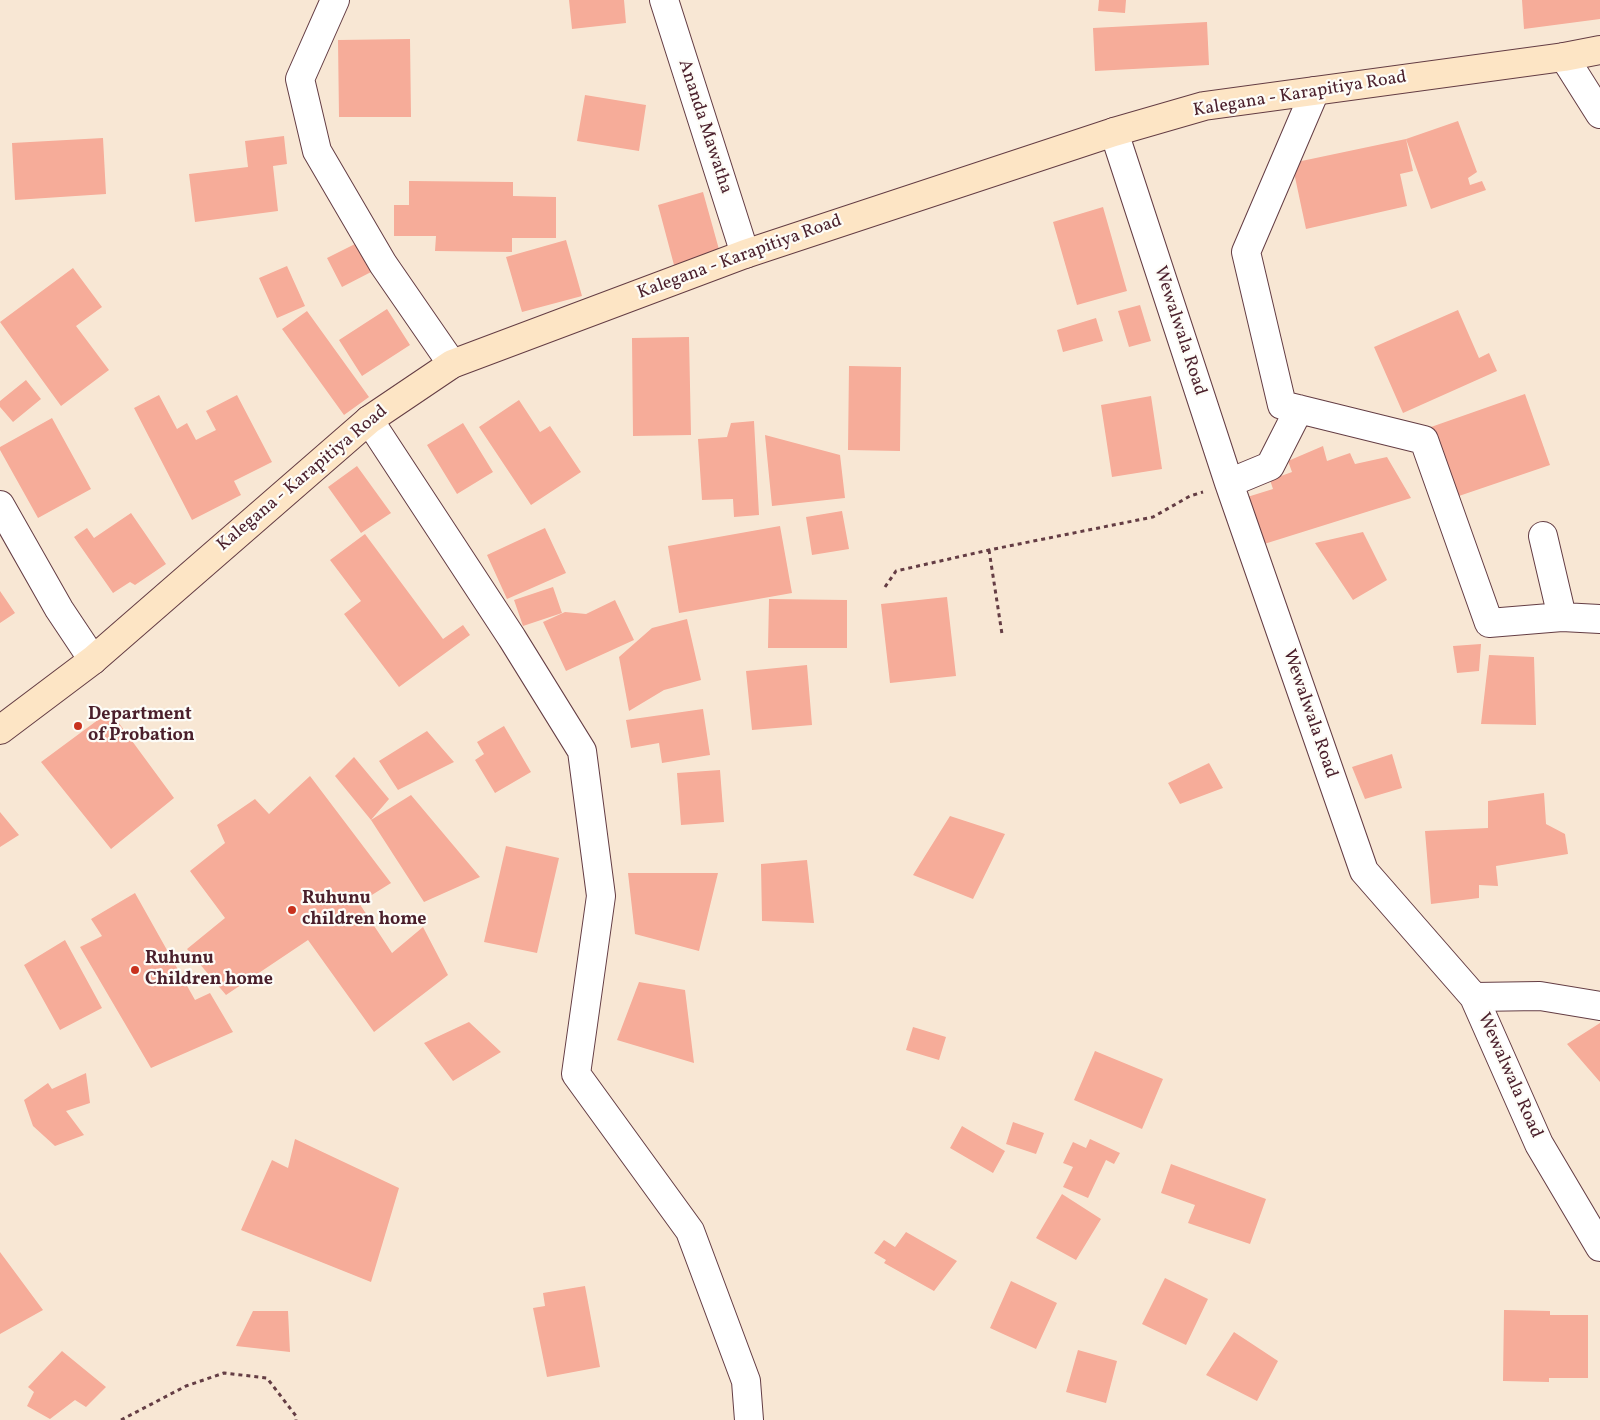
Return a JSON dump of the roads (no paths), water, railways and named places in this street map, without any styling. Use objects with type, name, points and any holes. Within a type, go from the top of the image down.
[{"type":"main road","name":"Kalegana - Karapitiya Road","points":[[0,730],[93,660],[369,420],[452,364],[745,254],[1114,132],[1204,106],[1564,57],[1600,50]]},
{"type":"street","points":[[335,0],[300,79],[316,151],[383,264],[452,364]]},
{"type":"street","name":"Ananda Mawatha","points":[[664,0],[745,254]]},
{"type":"street","points":[[1564,57],[1600,114]]},
{"type":"street","points":[[1315,91],[1246,252],[1282,405],[1424,440],[1489,623],[1562,617],[1600,619]]},
{"type":"street","name":"Wewalwala Road","points":[[1114,132],[1229,483],[1364,871],[1474,997],[1539,1144],[1600,1246]]},
{"type":"street","points":[[1229,483],[1270,466],[1299,409]]},
{"type":"street","points":[[369,420],[512,638],[582,751],[601,896],[576,1074],[690,1231],[746,1381],[749,1420]]},
{"type":"street","points":[[0,504],[59,609],[93,660]]},
{"type":"street","points":[[1543,536],[1562,617]]},
{"type":"street","points":[[1474,997],[1540,996],[1600,1006]]},
{"type":"place","name":"Department of Probation","points":[[78,726]]},
{"type":"place","name":"Ruhunu children home","points":[[292,910]]},
{"type":"place","name":"Ruhunu Children home","points":[[135,970]]}]
